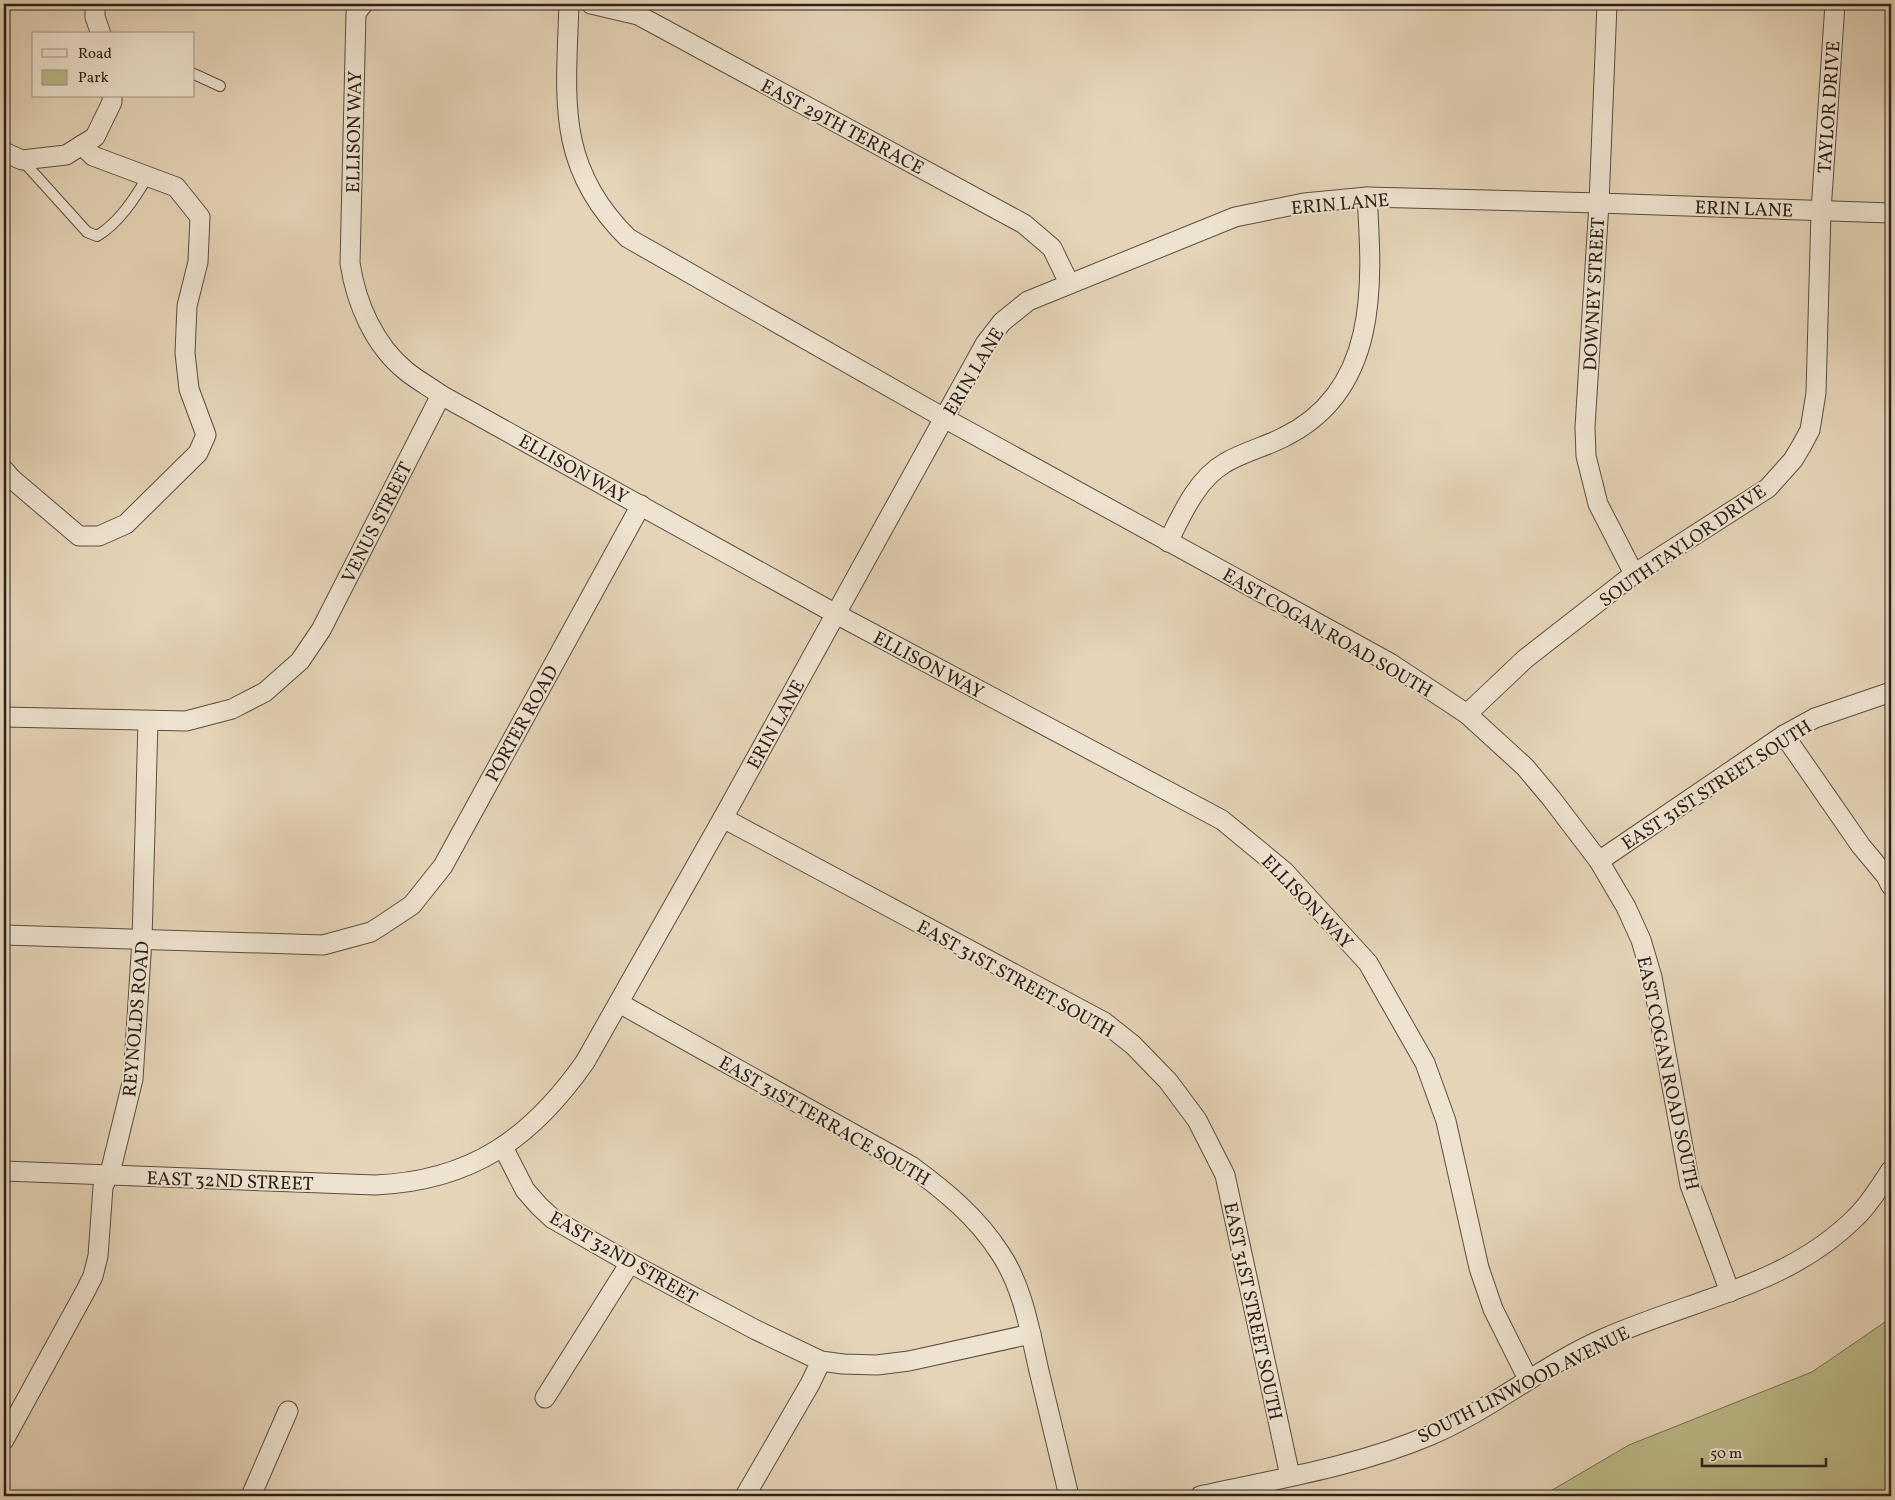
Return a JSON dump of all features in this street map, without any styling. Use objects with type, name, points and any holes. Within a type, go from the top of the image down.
[{"type":"street","points":[[95,4],[95,17],[100,32]]},
{"type":"street","name":"ELLISON WAY","points":[[363,4],[356,12],[350,263],[353,281],[364,314],[382,344],[405,370],[441,395],[836,614],[1222,820],[1284,871],[1368,963],[1425,1063],[1446,1121],[1479,1268],[1494,1309],[1528,1379]]},
{"type":"street","name":"EAST COGAN ROAD SOUTH","points":[[570,4],[566,101],[570,140],[587,185],[615,225],[628,238],[944,418],[1390,663],[1467,714],[1525,767],[1599,861],[1626,907],[1641,940],[1652,977],[1690,1185],[1730,1292]]},
{"type":"street","name":"EAST 29TH TERRACE","points":[[591,4],[638,15],[1024,224],[1052,248],[1069,283]]},
{"type":"street","name":"DOWNEY STREET","points":[[1607,4],[1599,203],[1585,427],[1586,456],[1598,504],[1634,574]]},
{"type":"street","name":"TAYLOR DRIVE","points":[[1821,211],[1835,4]]},
{"type":"street","points":[[4,152],[22,160],[66,155],[95,137],[112,102],[112,98]]},
{"type":"street","points":[[4,470],[78,536],[99,536],[126,524],[198,453],[206,435],[189,389],[185,353],[187,306],[198,262],[200,216],[176,188],[93,156],[82,145]]},
{"type":"street","points":[[1168,542],[1183,511],[1210,474],[1225,463],[1304,426],[1326,408],[1346,380],[1358,354],[1366,321],[1371,255],[1367,197]]},
{"type":"street","name":"ERIN LANE","points":[[503,1147],[532,1125],[564,1092],[585,1062],[723,818],[985,344],[1002,322],[1028,301],[1235,217],[1304,202],[1367,197],[1891,213]]},
{"type":"street","name":"SOUTH TAYLOR DRIVE","points":[[1467,714],[1526,659],[1634,574],[1768,488],[1793,460],[1810,430],[1816,393],[1821,211]]},
{"type":"street","name":"VENUS STREET","points":[[148,721],[186,720],[232,709],[265,692],[300,661],[321,630],[441,395]]},
{"type":"street","name":"PORTER ROAD","points":[[142,940],[323,945],[370,932],[412,905],[443,866],[641,505]]},
{"type":"street","name":"EAST 31ST STREET SOUTH","points":[[1599,861],[1784,734],[1815,718],[1891,692]]},
{"type":"street","points":[[4,717],[148,721]]},
{"type":"street","name":"REYNOLDS ROAD","points":[[4,1440],[76,1310],[93,1276],[98,1256],[103,1187],[111,1169],[133,1080],[142,940],[148,721]]},
{"type":"street","points":[[1784,734],[1861,846],[1886,876],[1891,886]]},
{"type":"street","name":"EAST 31ST STREET SOUTH","points":[[723,818],[1104,1022],[1133,1045],[1168,1081],[1197,1120],[1225,1175],[1290,1476]]},
{"type":"street","points":[[4,935],[142,940]]},
{"type":"street","name":"EAST 31ST TERRACE SOUTH","points":[[619,1003],[911,1166],[942,1189],[978,1223],[1001,1254],[1019,1292],[1031,1334],[1069,1496]]},
{"type":"street","name":"EAST 32ND STREET","points":[[4,1171],[365,1185],[396,1184],[416,1182],[444,1174],[474,1163],[503,1147],[526,1190],[538,1206],[553,1219],[630,1263],[756,1330],[821,1362],[877,1365],[909,1362],[1031,1334]]},
{"type":"street","name":"SOUTH LINWOOD AVENUE","points":[[1200,1496],[1340,1465],[1391,1450],[1432,1435],[1473,1415],[1528,1379],[1604,1338],[1777,1273],[1834,1238],[1858,1216],[1891,1170]]},
{"type":"street","points":[[545,1398],[630,1263]]},
{"type":"street","points":[[745,1496],[821,1362]]},
{"type":"street","points":[[251,1496],[288,1411]]},
{"type":"lane","points":[[195,74],[220,86]]},
{"type":"lane","points":[[22,160],[87,232],[97,236],[105,231],[135,198],[148,176]]},
{"type":"green space","points":[[1891,1318],[1891,1496],[1542,1496],[1629,1445],[1812,1372]]}]
